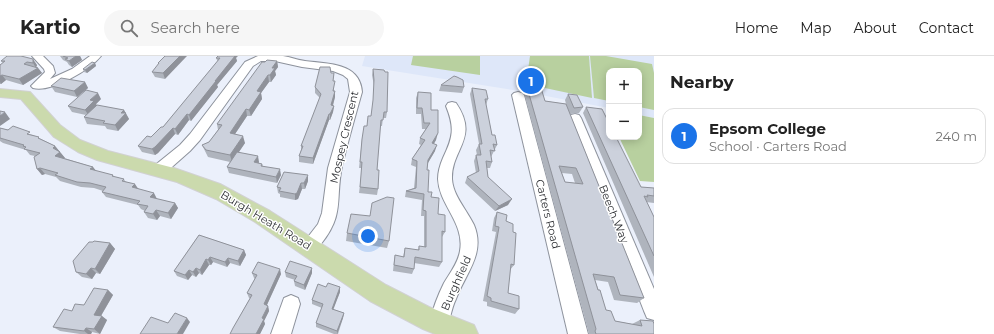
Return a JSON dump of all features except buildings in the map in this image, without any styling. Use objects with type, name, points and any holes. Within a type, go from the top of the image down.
[{"type":"main road","points":[[0,93],[31,90]]},
{"type":"main road","name":"Burgh Heath Road","points":[[31,90],[54,128],[82,147],[108,157],[159,170],[221,193],[254,211],[309,246],[378,293],[439,324],[465,334]]},
{"type":"street","points":[[31,90],[50,73],[49,68],[37,56]]},
{"type":"street","points":[[31,90],[68,77],[96,56]]},
{"type":"street","name":"Mospey Crescent","points":[[159,170],[182,151],[195,137],[249,64],[254,61],[260,58],[273,58],[334,68],[347,73],[354,79],[356,92],[335,168],[330,213],[324,228],[309,246]]},
{"type":"street","name":"Carters Road","points":[[518,95],[578,334]]},
{"type":"street","name":"Burghfield","points":[[439,324],[447,298],[466,264],[470,253],[468,233],[448,190],[445,180],[448,164],[456,145],[459,130],[452,106]]},
{"type":"street","name":"Beech Way","points":[[575,118],[654,311]]},
{"type":"street","points":[[281,334],[291,304]]},
{"type":"shaded area","points":[[365,56],[654,56],[654,118],[642,116],[642,68],[606,68],[606,107],[525,92],[362,66]]},
{"type":"green space","points":[[413,56],[480,56],[480,75],[411,65]]},
{"type":"green space","points":[[530,56],[589,56],[592,98],[526,84]]},
{"type":"green space","points":[[590,56],[606,56],[652,64],[654,73],[654,110],[642,108],[642,68],[606,68],[606,100],[594,98]]},
{"type":"green space","points":[[642,116],[654,118],[654,182],[640,181],[620,140],[642,140]]},
{"type":"place","name":"Epsom College","points":[[531,81]]}]
